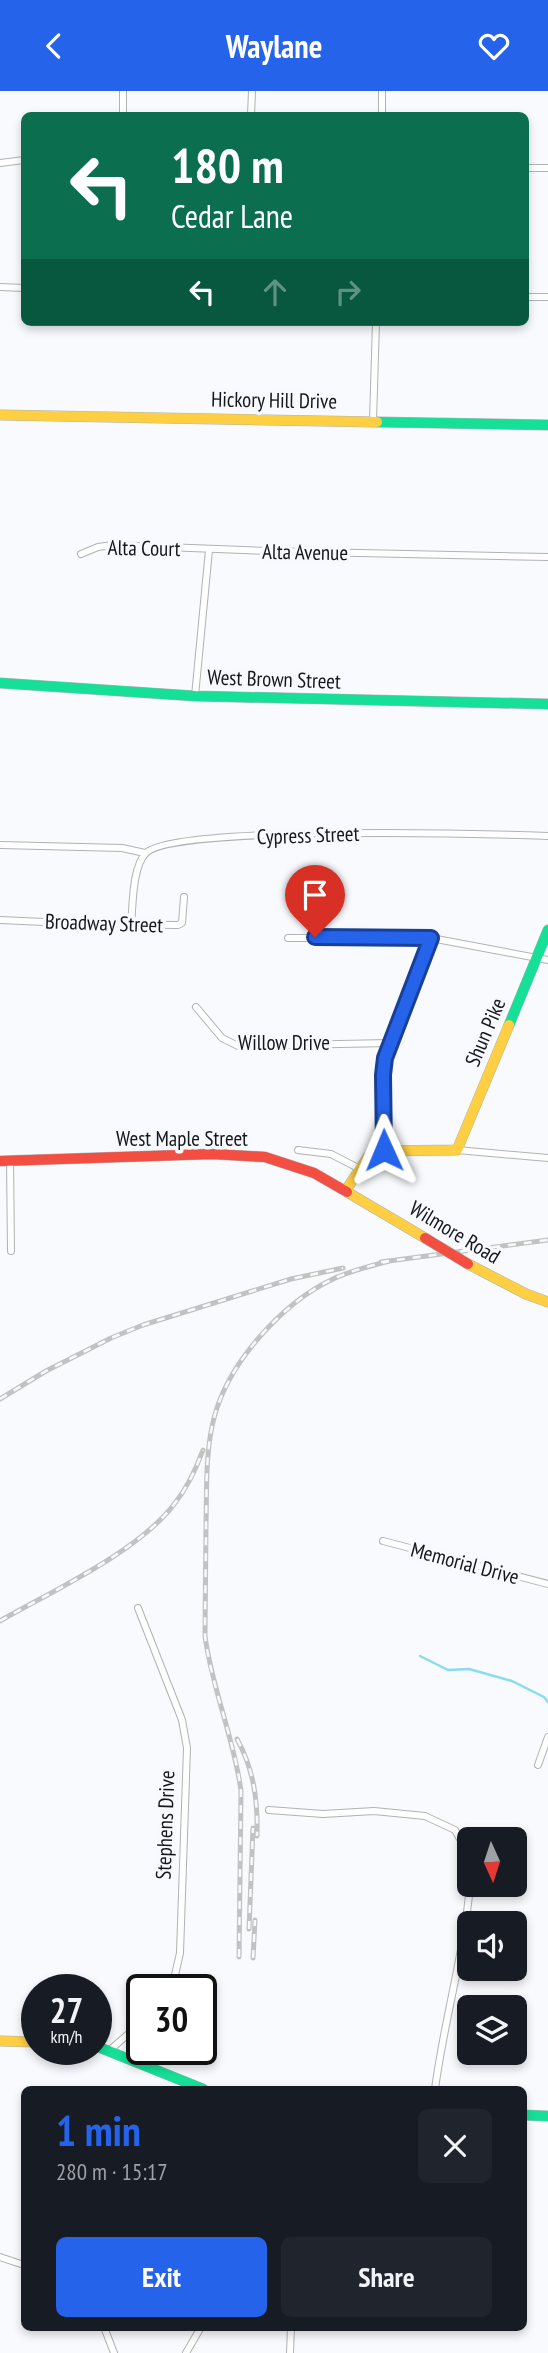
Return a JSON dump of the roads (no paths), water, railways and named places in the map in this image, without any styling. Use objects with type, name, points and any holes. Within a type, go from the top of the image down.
[{"type":"street","points":[[122,112],[123,91]]},
{"type":"street","points":[[251,112],[252,91]]},
{"type":"street","points":[[382,91],[382,112]]},
{"type":"street","points":[[0,163],[21,160]]},
{"type":"street","points":[[529,168],[548,168]]},
{"type":"street","points":[[0,287],[21,288]]},
{"type":"street","points":[[529,297],[548,297]]},
{"type":"street","points":[[373,421],[376,326]]},
{"type":"street","name":"Hickory Hill Drive","points":[[0,415],[548,425]]},
{"type":"street","name":"Alta Court","points":[[81,554],[98,547],[113,545],[209,549]]},
{"type":"street","points":[[195,696],[209,549]]},
{"type":"street","name":"Alta Avenue","points":[[209,549],[548,557]]},
{"type":"street","name":"West Brown Street","points":[[0,683],[195,696],[548,704]]},
{"type":"street","name":"Cypress Street","points":[[145,853],[158,846],[184,841],[290,835],[409,833],[548,836]]},
{"type":"street","points":[[0,845],[122,848],[145,853],[137,868],[131,925]]},
{"type":"street","name":"Broadway Street","points":[[0,920],[175,925],[183,923],[184,897]]},
{"type":"street","name":"Shun Pike","points":[[457,1150],[543,959],[548,929]]},
{"type":"street","points":[[288,937],[431,938],[543,959]]},
{"type":"street","points":[[384,1150],[383,1075],[389,1044],[431,938]]},
{"type":"street","name":"Willow Drive","points":[[196,1007],[222,1038],[238,1046],[389,1044]]},
{"type":"street","points":[[298,1150],[331,1154],[360,1169]]},
{"type":"street","points":[[346,1189],[372,1153],[384,1150],[457,1150],[548,1157]]},
{"type":"street","name":"West Maple Street","points":[[5,1160],[248,1155],[298,1166],[346,1189]]},
{"type":"street","points":[[5,1160],[11,1251]]},
{"type":"street","name":"Wilmore Road","points":[[346,1189],[496,1280],[548,1302]]},
{"type":"street","name":"Memorial Drive","points":[[383,1541],[548,1584]]},
{"type":"street","name":"Stephens Drive","points":[[138,1608],[181,1720],[187,1748],[180,1953],[175,1974]]},
{"type":"street","points":[[538,1765],[548,1737]]},
{"type":"street","points":[[269,1810],[323,1814],[374,1811],[425,1816],[455,1830],[457,1834]]},
{"type":"street","points":[[435,2086],[441,2042],[466,1932],[469,1897]]},
{"type":"street","points":[[112,2048],[126,2036]]},
{"type":"street","points":[[0,2041],[21,2042]]},
{"type":"street","points":[[112,2051],[196,2086]]},
{"type":"street","points":[[527,2115],[548,2116]]},
{"type":"street","points":[[0,2257],[21,2264]]},
{"type":"street","points":[[106,2331],[114,2353]]},
{"type":"street","points":[[186,2353],[199,2331]]},
{"type":"street","points":[[290,2353],[291,2331]]},
{"type":"waterway","points":[[420,1656],[448,1670],[469,1669],[512,1681],[544,1697],[548,1702]]},
{"type":"railway","points":[[381,1262],[548,1240]]},
{"type":"railway","points":[[239,1957],[241,1791],[205,1636],[207,1484],[211,1431],[221,1397],[231,1376],[244,1356],[277,1319],[295,1303],[333,1279],[389,1261]]},
{"type":"railway","points":[[0,1399],[46,1371],[143,1325],[291,1279],[343,1268]]},
{"type":"railway","points":[[0,1621],[94,1569],[160,1521],[191,1478],[203,1450]]},
{"type":"railway","points":[[237,1739],[254,1786],[257,1836]]},
{"type":"railway","points":[[249,1929],[253,1828]]},
{"type":"railway","points":[[253,1958],[255,1920]]}]
